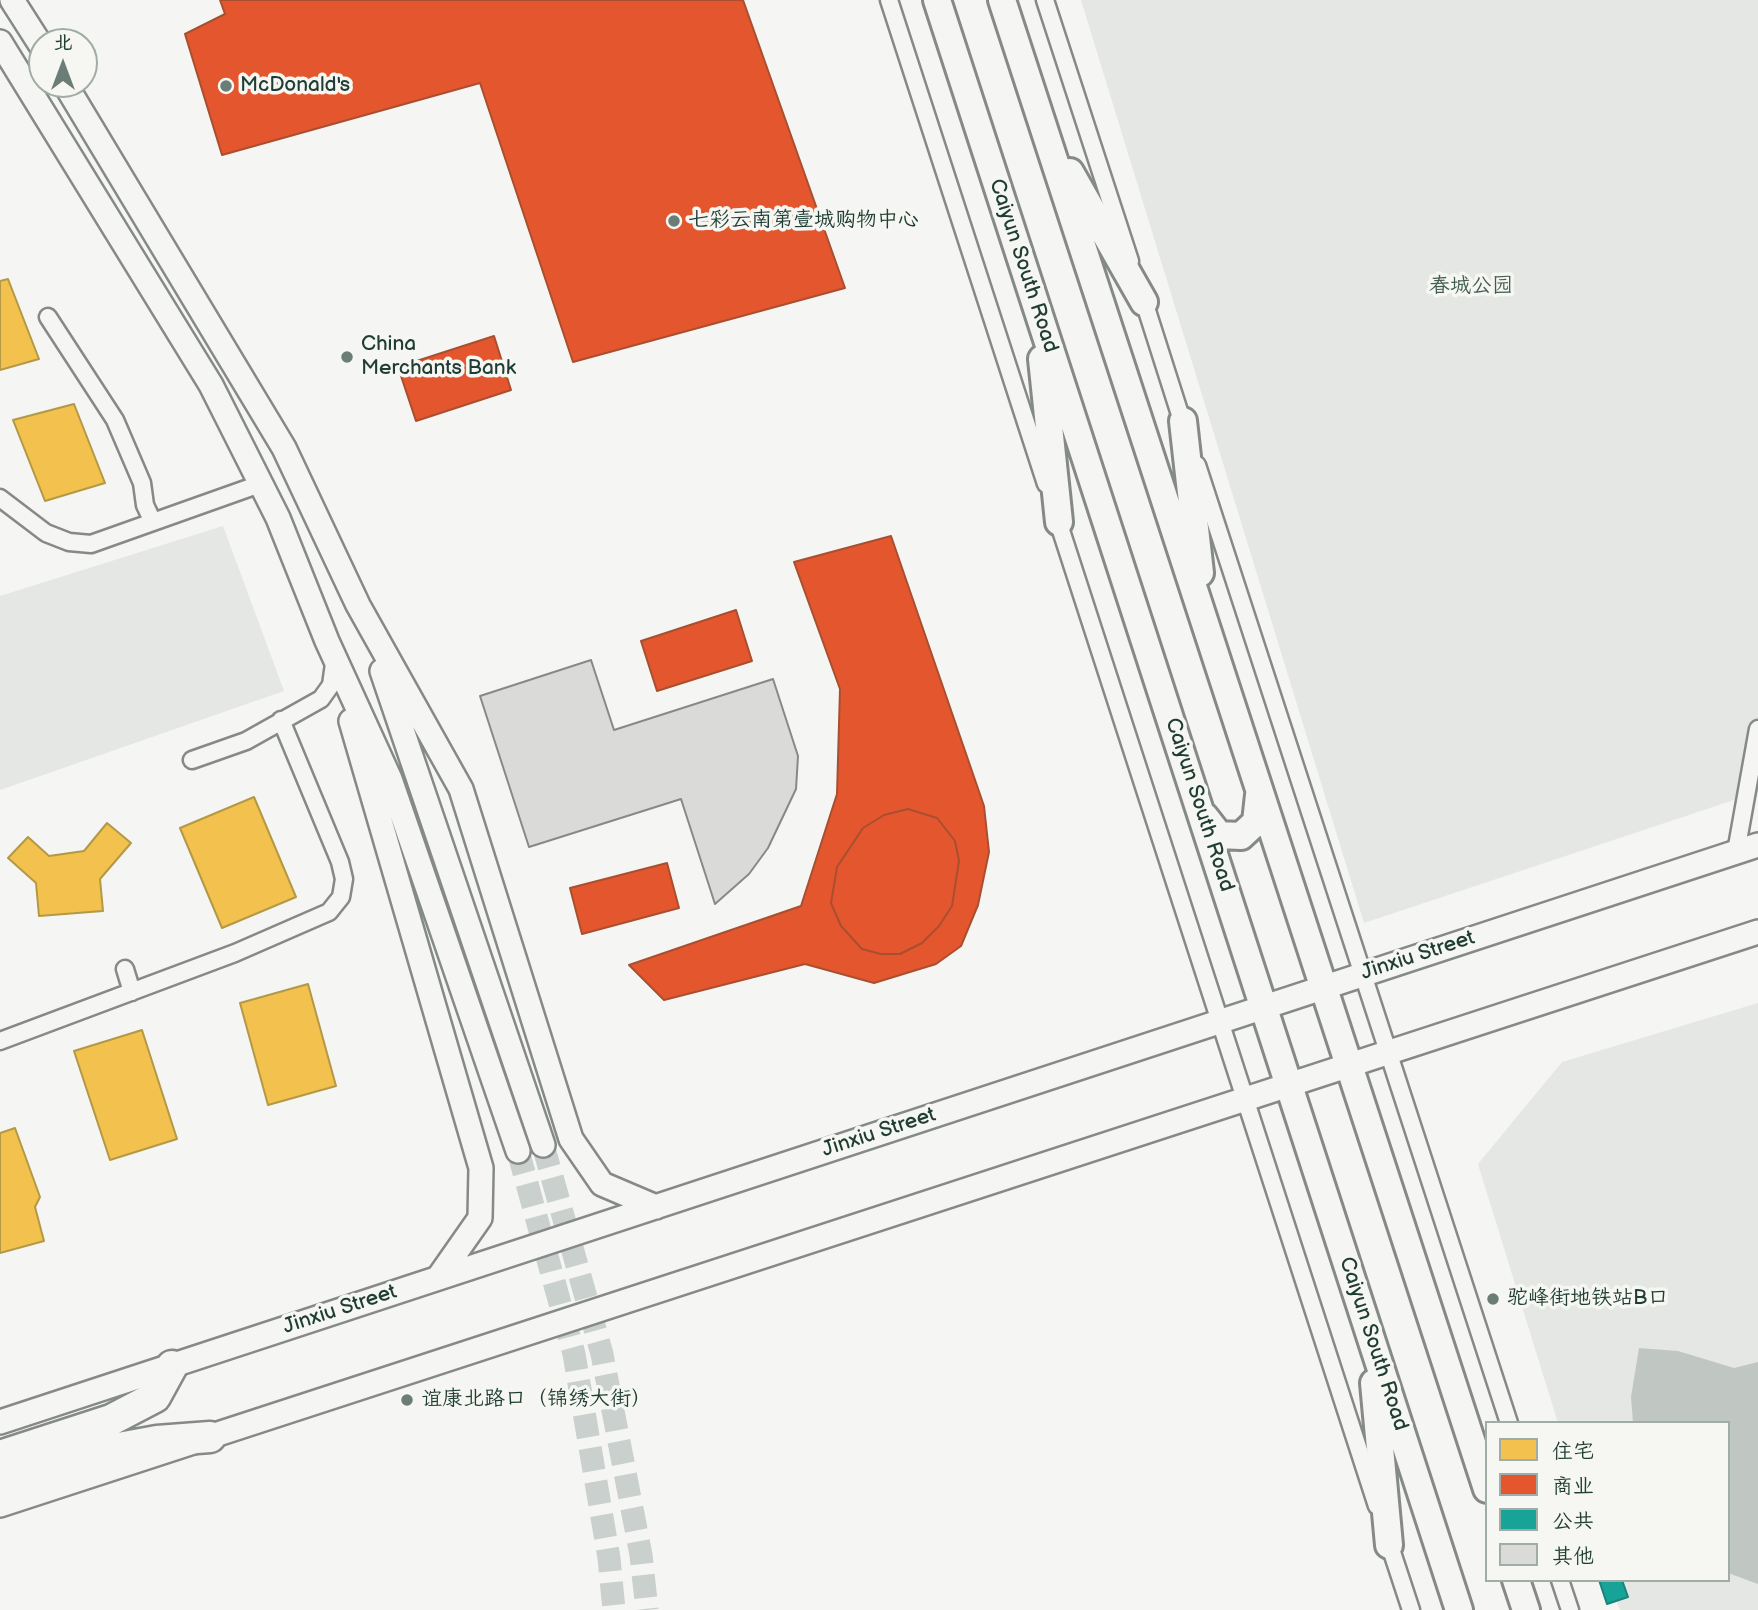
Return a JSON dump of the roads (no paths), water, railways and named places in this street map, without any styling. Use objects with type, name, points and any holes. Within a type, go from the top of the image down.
[{"type":"highway","points":[[0,1456],[111,1420],[155,1397],[172,1366]]},
{"type":"highway","points":[[0,1485],[119,1448],[157,1441],[210,1437]]},
{"type":"main road","name":"Caiyun South Road","points":[[937,0],[1459,1610]]},
{"type":"main road","points":[[1002,0],[1485,1483]]},
{"type":"main road","points":[[1042,123],[1144,302]]},
{"type":"main road","points":[[1036,305],[1059,522]]},
{"type":"main road","points":[[1182,421],[1207,630]]},
{"type":"main road","points":[[1199,806],[1213,830],[1226,838],[1241,836],[1256,822],[1259,789]]},
{"type":"main road","points":[[1370,1336],[1389,1545]]},
{"type":"main road","points":[[1517,1582],[1526,1610]]},
{"type":"street","points":[[12,0],[30,28]]},
{"type":"street","points":[[889,0],[1411,1610]]},
{"type":"street","points":[[1045,0],[1508,1421]]},
{"type":"street","points":[[0,42],[211,385],[278,518],[327,641],[390,779],[518,1151]]},
{"type":"street","points":[[73,98],[284,448],[358,605],[461,789],[571,1139],[602,1184],[656,1207]]},
{"type":"street","points":[[48,317],[115,420],[142,483],[145,505],[152,520]]},
{"type":"street","points":[[0,498],[28,522],[69,542],[91,544],[152,520],[260,484]]},
{"type":"street","points":[[358,605],[412,753],[543,1145]]},
{"type":"street","points":[[327,641],[481,1168],[480,1218],[438,1278]]},
{"type":"street","points":[[192,760],[246,741],[321,699],[331,685],[334,664]]},
{"type":"street","points":[[0,1041],[302,926],[329,912],[341,897],[344,879],[341,862],[281,720]]},
{"type":"street","points":[[1736,852],[1758,729]]},
{"type":"street","name":"Jinxiu Street","points":[[0,1422],[1758,845]]},
{"type":"street","points":[[0,1505],[1758,932]]},
{"type":"street","points":[[125,969],[132,992]]},
{"type":"street","points":[[1561,1582],[1570,1610]]},
{"type":"tunnel","points":[[543,1145],[602,1354],[641,1555],[647,1610]]},
{"type":"tunnel","points":[[518,1151],[574,1354],[609,1558],[614,1610]]},
{"type":"place","name":"McDonald's","points":[[226,86]]},
{"type":"place","name":"七彩云南第壹城购物中心","points":[[674,221]]},
{"type":"place","name":"China Merchants Bank","points":[[347,357]]},
{"type":"place","name":"驼峰街地铁站B口","points":[[1493,1299]]},
{"type":"place","name":"谊康北路口（锦绣大街）","points":[[407,1400]]},
{"type":"park label","name":"春城公园","points":[[1471,287]]}]
